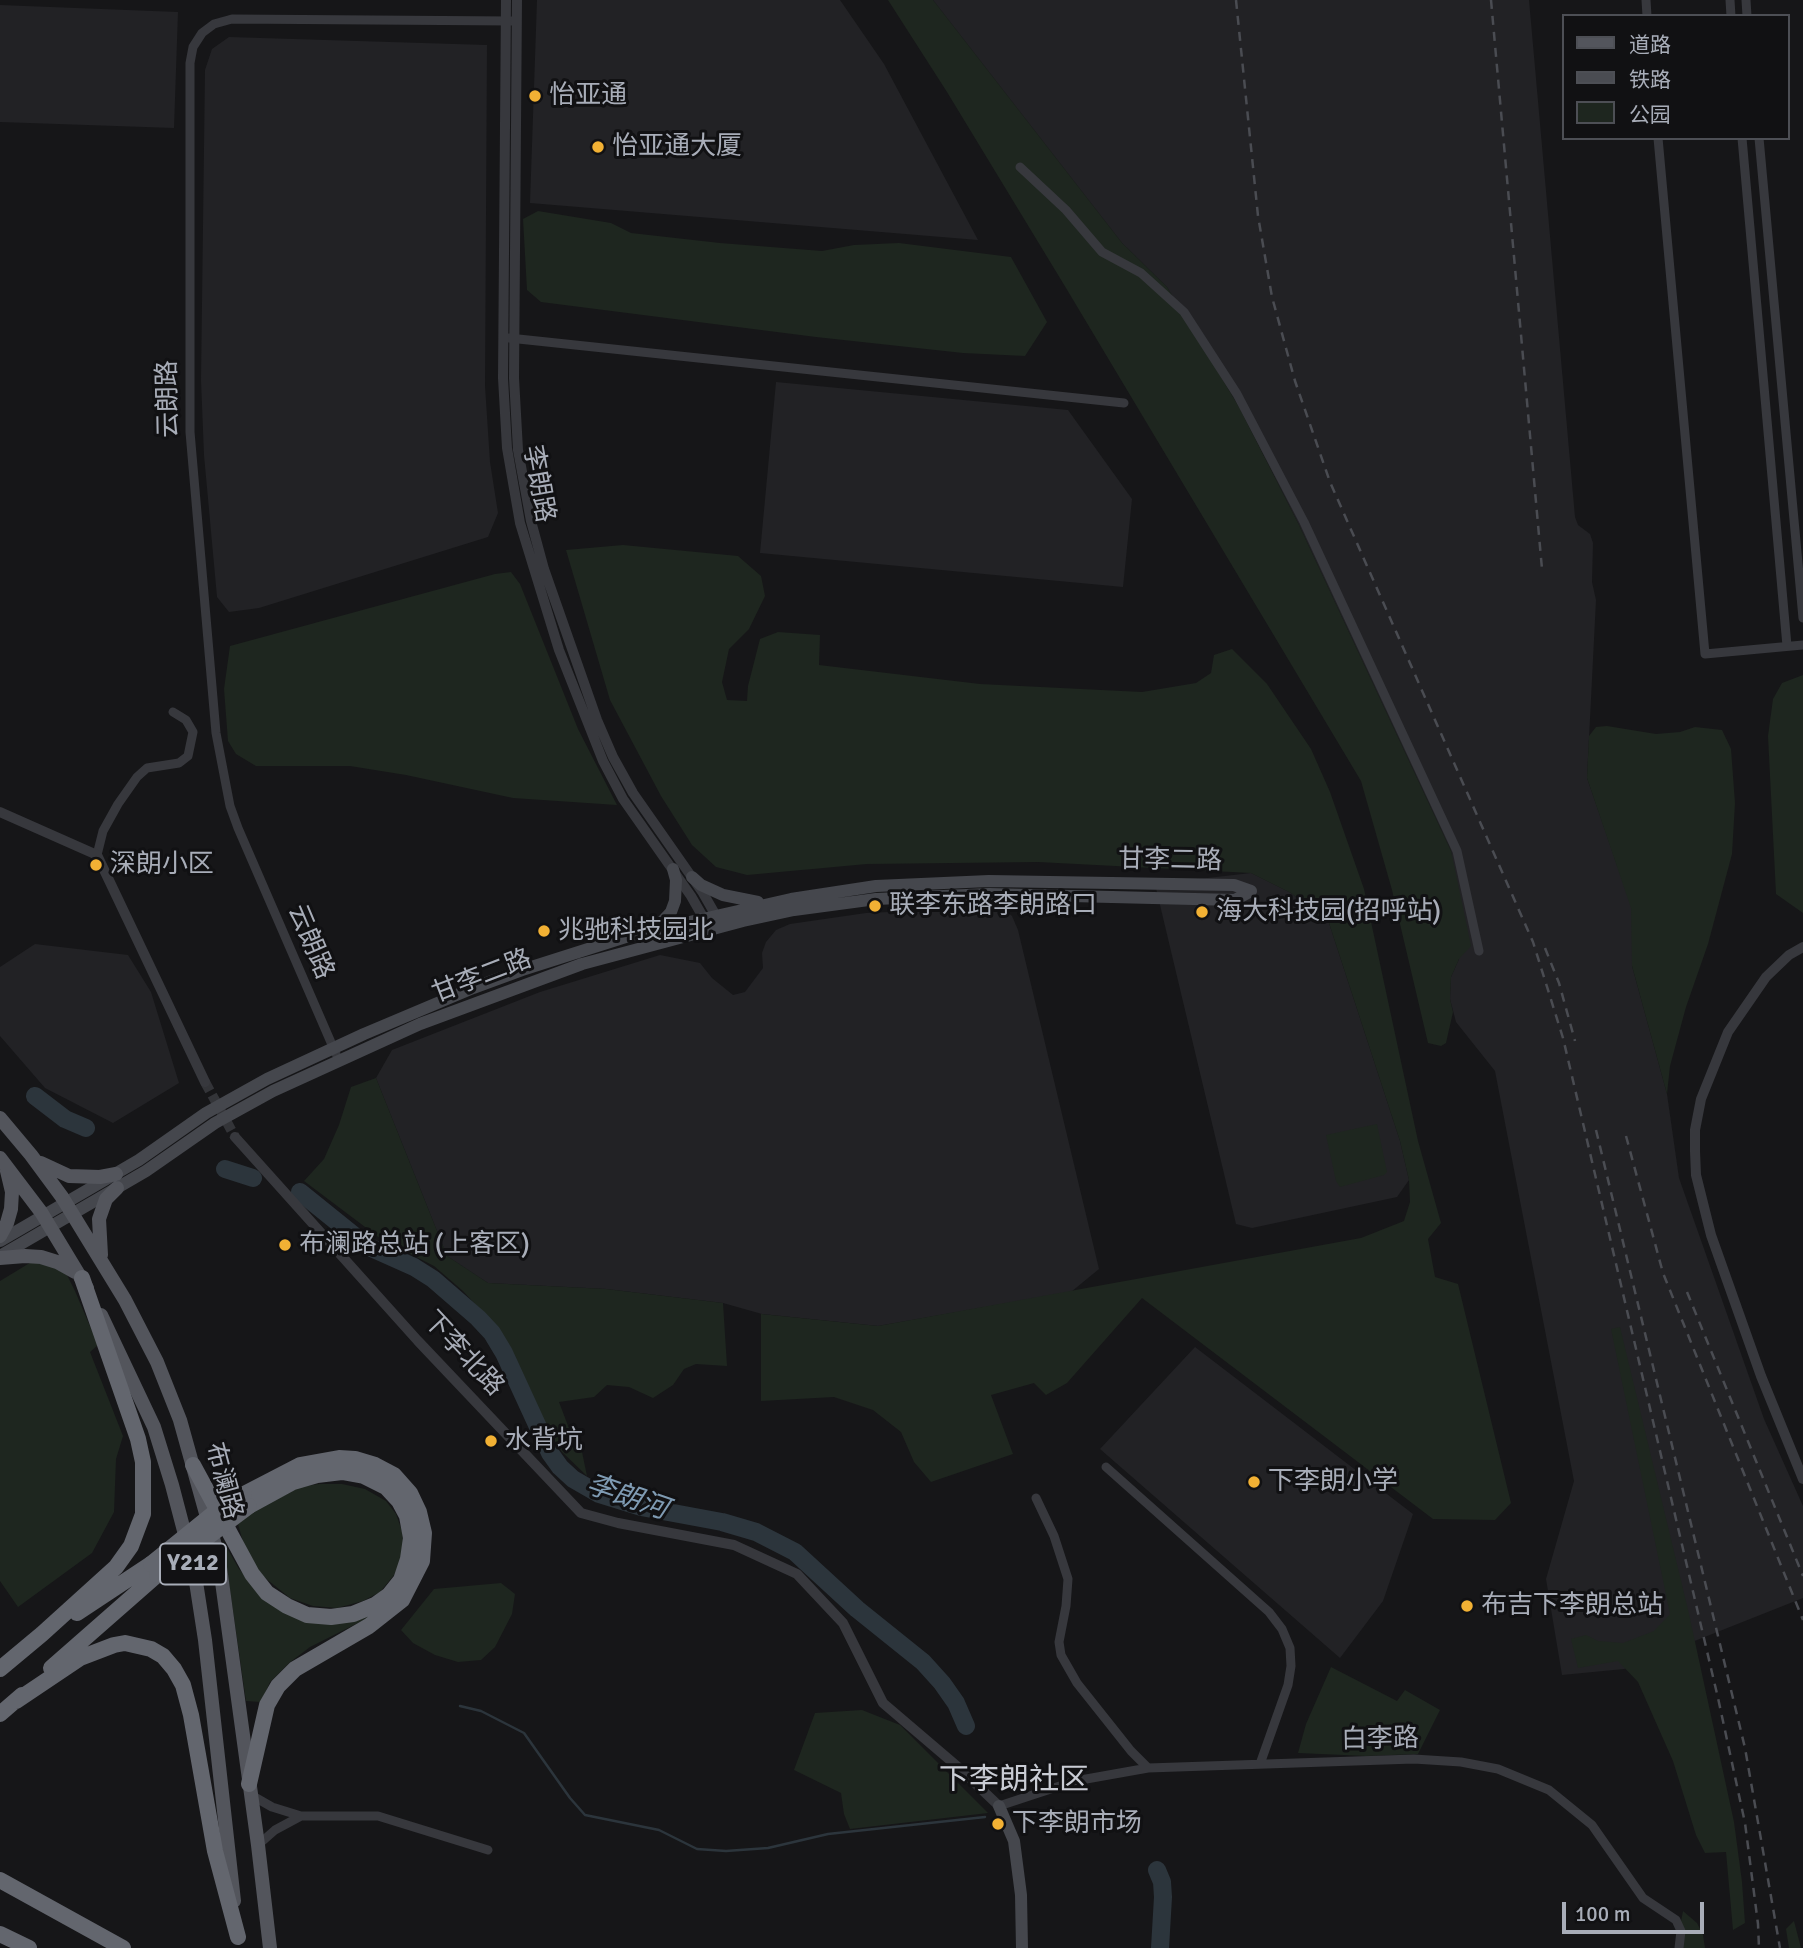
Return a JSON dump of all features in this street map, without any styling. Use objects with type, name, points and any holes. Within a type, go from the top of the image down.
[{"type":"highway","points":[[0,1669],[104,1579],[123,1558],[143,1514],[143,1462],[138,1438],[82,1278]]},
{"type":"highway","points":[[0,1714],[92,1631],[154,1570],[246,1500],[300,1465],[339,1458],[375,1465],[394,1475],[410,1493],[419,1512],[424,1533],[422,1561],[402,1600],[369,1626],[295,1669],[278,1686],[267,1705],[261,1726],[250,1790]]},
{"type":"highway","points":[[193,1465],[252,1574],[267,1593],[286,1606],[307,1615],[331,1617],[353,1614],[375,1605],[389,1595],[401,1580],[411,1538],[407,1516],[399,1501],[386,1487],[364,1476],[342,1472],[293,1482],[246,1500]]},
{"type":"highway","points":[[42,1634],[154,1570]]},
{"type":"highway","points":[[16,1701],[80,1658],[114,1645],[125,1643],[151,1649],[163,1656],[183,1685],[191,1715],[215,1851],[239,1942]]},
{"type":"highway","points":[[0,1880],[123,1948]]},
{"type":"highway","points":[[0,1934],[29,1948]]},
{"type":"main road","points":[[653,930],[664,921],[675,901],[676,880],[673,869]]},
{"type":"main road","points":[[692,877],[701,885],[723,895],[749,901],[775,902]]},
{"type":"main road","name":"甘李二路","points":[[0,1257],[47,1222],[117,1181],[236,1095],[336,1054],[526,984],[582,964],[713,922],[775,902],[876,886],[978,881],[1234,885],[1251,891],[1235,900],[989,894],[876,899],[794,910],[713,922],[653,930],[522,970],[414,1012],[336,1054]]},
{"type":"main road","name":"布澜路","points":[[0,1118],[31,1155],[69,1209],[125,1300],[157,1362],[180,1420],[219,1560],[270,1948]]},
{"type":"main road","points":[[31,1155],[43,1165],[69,1176],[100,1177],[117,1181],[106,1199],[99,1219],[99,1248],[103,1264]]},
{"type":"main road","points":[[0,1236],[11,1209],[9,1177],[2,1160]]},
{"type":"main road","name":"布澜路","points":[[2,1160],[47,1222],[82,1278],[122,1356],[153,1427],[172,1485],[194,1569],[205,1640],[239,1942]]},
{"type":"main road","name":"甘李二路","points":[[0,1241],[47,1222]]},
{"type":"main road","points":[[0,1257],[41,1257],[70,1268],[82,1278]]},
{"type":"main road","points":[[999,1806],[1014,1841],[1021,1895],[1022,1948]]},
{"type":"street","name":"李朗路","points":[[506,0],[511,21],[509,338],[518,450],[528,508],[544,569],[597,720],[613,757],[633,793],[692,877],[713,922]]},
{"type":"street","name":"李朗路","points":[[511,21],[517,0]]},
{"type":"street","name":"云朗路","points":[[336,1054],[238,828],[230,806],[216,733],[190,432],[190,63],[193,47],[202,33],[215,24],[232,19],[511,21]]},
{"type":"street","points":[[1658,140],[1705,654],[1803,645]]},
{"type":"street","points":[[1742,140],[1787,646]]},
{"type":"street","points":[[1759,140],[1803,618]]},
{"type":"street","points":[[1020,167],[1066,210],[1102,252],[1141,273],[1184,312],[1237,394],[1304,522],[1457,851],[1479,951]]},
{"type":"street","name":"李朗路","points":[[509,338],[503,378],[507,448],[520,523],[533,572],[586,723],[603,761],[623,799],[713,922]]},
{"type":"street","points":[[509,338],[1124,402]]},
{"type":"street","points":[[173,712],[187,720],[193,732],[188,756],[179,763],[147,768],[137,777],[103,831],[97,855],[205,1082]]},
{"type":"street","points":[[0,812],[97,855]]},
{"type":"street","points":[[1803,947],[1789,955],[1766,977],[1728,1032],[1701,1099],[1695,1130],[1695,1151],[1696,1175],[1711,1235],[1761,1376],[1803,1479]]},
{"type":"street","name":"下李北路","points":[[234,1137],[418,1341],[581,1513],[618,1523],[734,1545],[797,1574],[843,1623],[883,1703],[999,1806]]},
{"type":"street","points":[[1107,1467],[1269,1612],[1282,1629],[1290,1648],[1291,1666],[1260,1764]]},
{"type":"street","points":[[1036,1498],[1054,1536],[1068,1579],[1059,1642],[1061,1655],[1077,1682],[1131,1751],[1148,1768]]},
{"type":"street","name":"白李路","points":[[999,1806],[1075,1780],[1148,1768],[1414,1759],[1461,1762],[1498,1769],[1549,1790],[1592,1825],[1643,1898],[1676,1920],[1681,1931],[1679,1948]]},
{"type":"street","points":[[250,1790],[272,1807],[301,1816],[378,1816],[488,1850]]},
{"type":"street","points":[[258,1845],[275,1830],[301,1816]]},
{"type":"shaded area","points":[[537,0],[840,0],[884,64],[978,240],[530,203]]},
{"type":"shaded area","points":[[933,0],[1529,0],[1575,517],[1578,525],[1590,534],[1593,543],[1592,582],[1596,600],[1587,778],[1632,908],[1632,966],[1667,1094],[1679,1178],[1764,1419],[1803,1506],[1803,1598],[1624,1669],[1562,1675],[1546,1579],[1574,1481],[1495,1071],[1456,1022],[1450,999],[1451,977],[1459,959],[1451,851],[1299,525],[1239,407],[1167,287],[1122,243]]},
{"type":"shaded area","points":[[0,5],[178,12],[174,128],[0,122]]},
{"type":"shaded area","points":[[229,37],[487,45],[485,386],[490,462],[498,513],[488,537],[259,608],[229,612],[217,597],[204,455],[201,380],[205,70],[212,49]]},
{"type":"shaded area","points":[[776,382],[1068,410],[1132,499],[1123,587],[760,553]]},
{"type":"shaded area","points":[[1251,873],[1291,893],[1329,923],[1400,1141],[1409,1180],[1397,1197],[1252,1228],[1236,1224],[1155,884]]},
{"type":"shaded area","points":[[1002,908],[1012,916],[1018,930],[1099,1269],[1071,1292],[878,1326],[762,1314],[723,1303],[606,1289],[488,1283],[447,1256],[376,1078],[392,1050],[540,992],[660,955],[700,963],[712,978],[733,995],[745,992],[763,968],[762,953],[766,942],[776,930],[790,924],[866,913]]},
{"type":"shaded area","points":[[35,944],[128,955],[151,992],[179,1083],[113,1123],[45,1088],[0,1036],[0,967]]},
{"type":"shaded area","name":"下李朗小学","points":[[1195,1347],[1413,1514],[1383,1601],[1340,1658],[1100,1449]]},
{"type":"green space","points":[[888,0],[933,0],[1122,243],[1167,287],[1239,407],[1299,525],[1451,851],[1471,946],[1459,959],[1451,977],[1450,999],[1453,1012],[1446,1043],[1441,1046],[1428,1043],[1392,890],[1361,781],[1066,288]]},
{"type":"green space","points":[[538,211],[611,223],[631,233],[720,243],[822,251],[854,245],[899,243],[1011,257],[1047,322],[1025,356],[963,353],[816,337],[541,302],[527,290],[523,219]]},
{"type":"green space","points":[[623,545],[738,556],[761,576],[765,596],[749,629],[729,649],[722,682],[727,700],[747,701],[760,639],[778,632],[820,635],[819,665],[980,684],[1142,692],[1196,683],[1211,673],[1214,655],[1232,649],[1267,684],[1311,749],[1330,792],[1364,889],[1418,1141],[1441,1223],[1428,1239],[1435,1277],[1458,1284],[1511,1503],[1495,1520],[1433,1519],[1142,1298],[1067,1383],[1046,1395],[1034,1383],[991,1395],[1013,1454],[931,1482],[914,1462],[901,1432],[873,1410],[834,1397],[761,1401],[761,1314],[878,1326],[1361,1238],[1404,1221],[1410,1202],[1409,1180],[1400,1141],[1329,923],[1291,893],[1251,873],[1038,862],[867,864],[747,875],[716,867],[692,845],[661,796],[610,700],[566,550]]},
{"type":"green space","points":[[511,572],[520,584],[578,729],[617,805],[513,798],[350,766],[256,766],[236,754],[228,741],[224,689],[230,646],[495,574]]},
{"type":"green space","points":[[1803,675],[1803,913],[1776,894],[1768,736],[1773,699],[1782,683]]},
{"type":"green space","points":[[1607,726],[1656,734],[1680,732],[1695,727],[1722,730],[1731,749],[1735,803],[1732,854],[1708,944],[1686,1007],[1670,1066],[1667,1094],[1632,966],[1631,908],[1587,778],[1589,736],[1596,727]]},
{"type":"green space","points":[[376,1078],[447,1256],[488,1283],[606,1289],[723,1303],[727,1366],[696,1364],[684,1369],[673,1385],[653,1398],[629,1387],[607,1385],[594,1397],[559,1402],[570,1431],[581,1447],[587,1476],[562,1452],[544,1424],[500,1331],[463,1291],[434,1266],[381,1239],[304,1181],[324,1159],[339,1125],[351,1087]]},
{"type":"green space","points":[[1377,1124],[1387,1172],[1340,1187],[1336,1181],[1326,1135]]},
{"type":"green space","points":[[33,1261],[48,1262],[67,1275],[98,1345],[90,1352],[123,1436],[116,1459],[114,1512],[92,1553],[18,1607],[0,1581],[0,1281]]},
{"type":"green space","points":[[1620,1327],[1689,1614],[1734,1822],[1745,1923],[1733,1930],[1726,1852],[1705,1853],[1696,1835],[1673,1761],[1638,1682],[1618,1661],[1578,1668],[1571,1639],[1586,1635],[1598,1641],[1623,1643],[1654,1631],[1670,1614],[1611,1329]]},
{"type":"green space","points":[[342,1484],[365,1489],[386,1501],[396,1514],[402,1531],[404,1553],[394,1575],[380,1592],[363,1601],[337,1608],[313,1606],[290,1598],[264,1577],[247,1556],[238,1524],[254,1511],[300,1487]]},
{"type":"green space","points":[[223,1541],[239,1569],[260,1591],[282,1608],[376,1614],[310,1647],[270,1682],[261,1702],[246,1701]]},
{"type":"green space","points":[[501,1583],[515,1594],[512,1614],[495,1647],[481,1660],[458,1662],[435,1655],[413,1643],[401,1630],[434,1589]]},
{"type":"green space","points":[[1331,1667],[1397,1701],[1405,1690],[1440,1710],[1418,1754],[1366,1756],[1298,1753],[1306,1724]]},
{"type":"green space","points":[[862,1710],[900,1725],[988,1813],[850,1829],[844,1814],[841,1793],[794,1770],[815,1713]]},
{"type":"green space","points":[[1683,1911],[1697,1923],[1705,1948],[1676,1948]]},
{"type":"green space","points":[[1794,1921],[1801,1948],[1789,1948],[1786,1929]]},
{"type":"waterway","name":"李朗河","points":[[35,1096],[65,1119],[86,1128]]},
{"type":"waterway","name":"李朗河","points":[[225,1169],[253,1178]]},
{"type":"waterway","name":"李朗河","points":[[300,1192],[367,1246],[414,1267],[433,1279],[478,1318],[492,1333],[504,1353],[550,1453],[573,1479],[599,1494],[641,1507],[722,1522],[756,1532],[795,1552],[857,1609],[923,1662],[956,1703],[966,1726]]},
{"type":"waterway","points":[[460,1706],[481,1711],[524,1733],[585,1815],[659,1830],[697,1849],[726,1851],[768,1848],[828,1834],[985,1817]]},
{"type":"waterway","name":"李朗河","points":[[1157,1870],[1162,1882],[1163,1897],[1160,1948]]},
{"type":"tunnel","points":[[205,1082],[235,1137]]},
{"type":"railway","points":[[1236,0],[1258,216],[1272,297],[1295,381],[1330,482],[1533,942],[1563,1038],[1745,1823],[1759,1948]]},
{"type":"railway","points":[[1491,0],[1542,569]]},
{"type":"railway","points":[[1545,948],[1559,983],[1575,1041]]},
{"type":"railway","points":[[1596,1130],[1745,1748],[1780,1948]]},
{"type":"railway","points":[[1626,1136],[1663,1273],[1803,1620]]},
{"type":"railway","points":[[1687,1292],[1803,1576]]},
{"type":"place","name":"怡亚通","points":[[535,96]]},
{"type":"place","name":"怡亚通大厦","points":[[598,147]]},
{"type":"place","name":"深朗小区","points":[[96,865]]},
{"type":"place","name":"联李东路李朗路口","points":[[875,906]]},
{"type":"place","name":"海大科技园(招呼站)","points":[[1202,912]]},
{"type":"place","name":"兆驰科技园北","points":[[544,931]]},
{"type":"place","name":"布澜路总站 (上客区)","points":[[285,1245]]},
{"type":"place","name":"水背坑","points":[[491,1441]]},
{"type":"place","name":"下李朗小学","points":[[1254,1482]]},
{"type":"place","name":"布吉下李朗总站","points":[[1467,1606]]},
{"type":"place","name":"下李朗市场","points":[[998,1824]]},
{"type":"district","name":"下李朗社区","points":[[1014,1781]]}]
